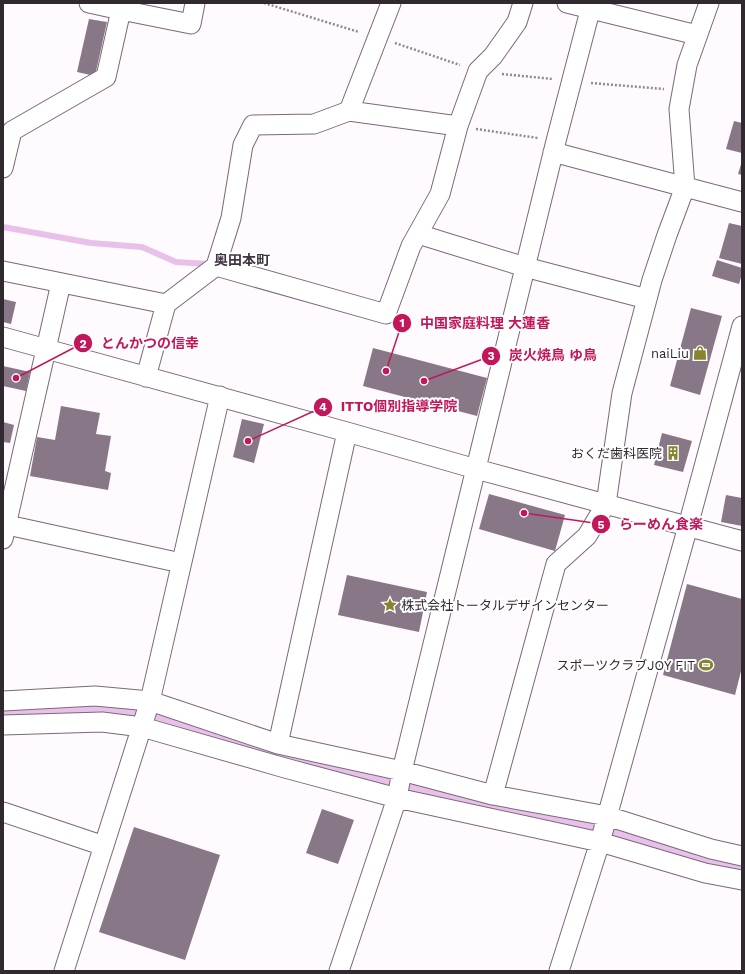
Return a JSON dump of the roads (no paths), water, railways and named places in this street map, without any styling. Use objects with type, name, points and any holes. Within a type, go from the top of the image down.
[{"type":"street","points":[[89,3],[122,7],[191,24],[194,3]]},
{"type":"street","points":[[349,112],[391,3]]},
{"type":"street","points":[[216,266],[386,314],[411,246],[440,194],[458,126],[478,71],[493,56],[517,22],[523,3]]},
{"type":"street","points":[[567,3],[591,6],[697,35]]},
{"type":"street","points":[[493,795],[556,564],[588,536],[606,504],[622,393],[647,299],[667,235],[685,187],[679,109],[686,65],[709,3]]},
{"type":"street","points":[[339,971],[397,798],[402,772],[554,146],[591,6]]},
{"type":"street","points":[[3,168],[12,131],[106,77],[122,7]]},
{"type":"street","points":[[146,376],[166,304],[216,266],[231,218],[243,145],[253,125],[314,124],[349,112],[458,126]]},
{"type":"street","points":[[554,146],[685,187],[742,202]]},
{"type":"street","points":[[418,234],[525,267],[647,299]]},
{"type":"street","points":[[3,271],[166,304]]},
{"type":"street","points":[[61,283],[4,529],[181,563]]},
{"type":"street","points":[[559,971],[600,842],[742,326]]},
{"type":"street","points":[[3,337],[220,396],[476,469],[742,541]]},
{"type":"street","points":[[64,971],[150,701],[220,396]]},
{"type":"street","points":[[278,744],[347,432]]},
{"type":"street","points":[[3,701],[95,696],[150,701],[278,744],[402,772],[493,795],[607,816],[711,849],[742,856]]},
{"type":"street","points":[[3,725],[102,722],[142,727],[397,798],[600,842],[705,872],[742,880]]},
{"type":"street","points":[[3,812],[104,846]]},
{"type":"waterway","points":[[3,227],[91,243],[142,247],[176,262],[208,264]]},
{"type":"place","name":"naiLiu","points":[[700,353]]},
{"type":"place","name":"中国家庭料理 大蓮香","points":[[386,371]]},
{"type":"place","name":"とんかつの信幸","points":[[16,378]]},
{"type":"place","name":"炭火焼鳥 ゆ鳥","points":[[424,381]]},
{"type":"place","name":"ITTO個別指導学院","points":[[248,441]]},
{"type":"place","name":"おくだ歯科医院","points":[[673,453]]},
{"type":"place","name":"らーめん食楽","points":[[524,513]]},
{"type":"place","name":"株式会社トータルデザインセンター","points":[[390,605]]},
{"type":"place","name":"スポーツクラブJOY FIT","points":[[706,665]]},
{"type":"district","name":"奥田本町","points":[[242,260]]}]
